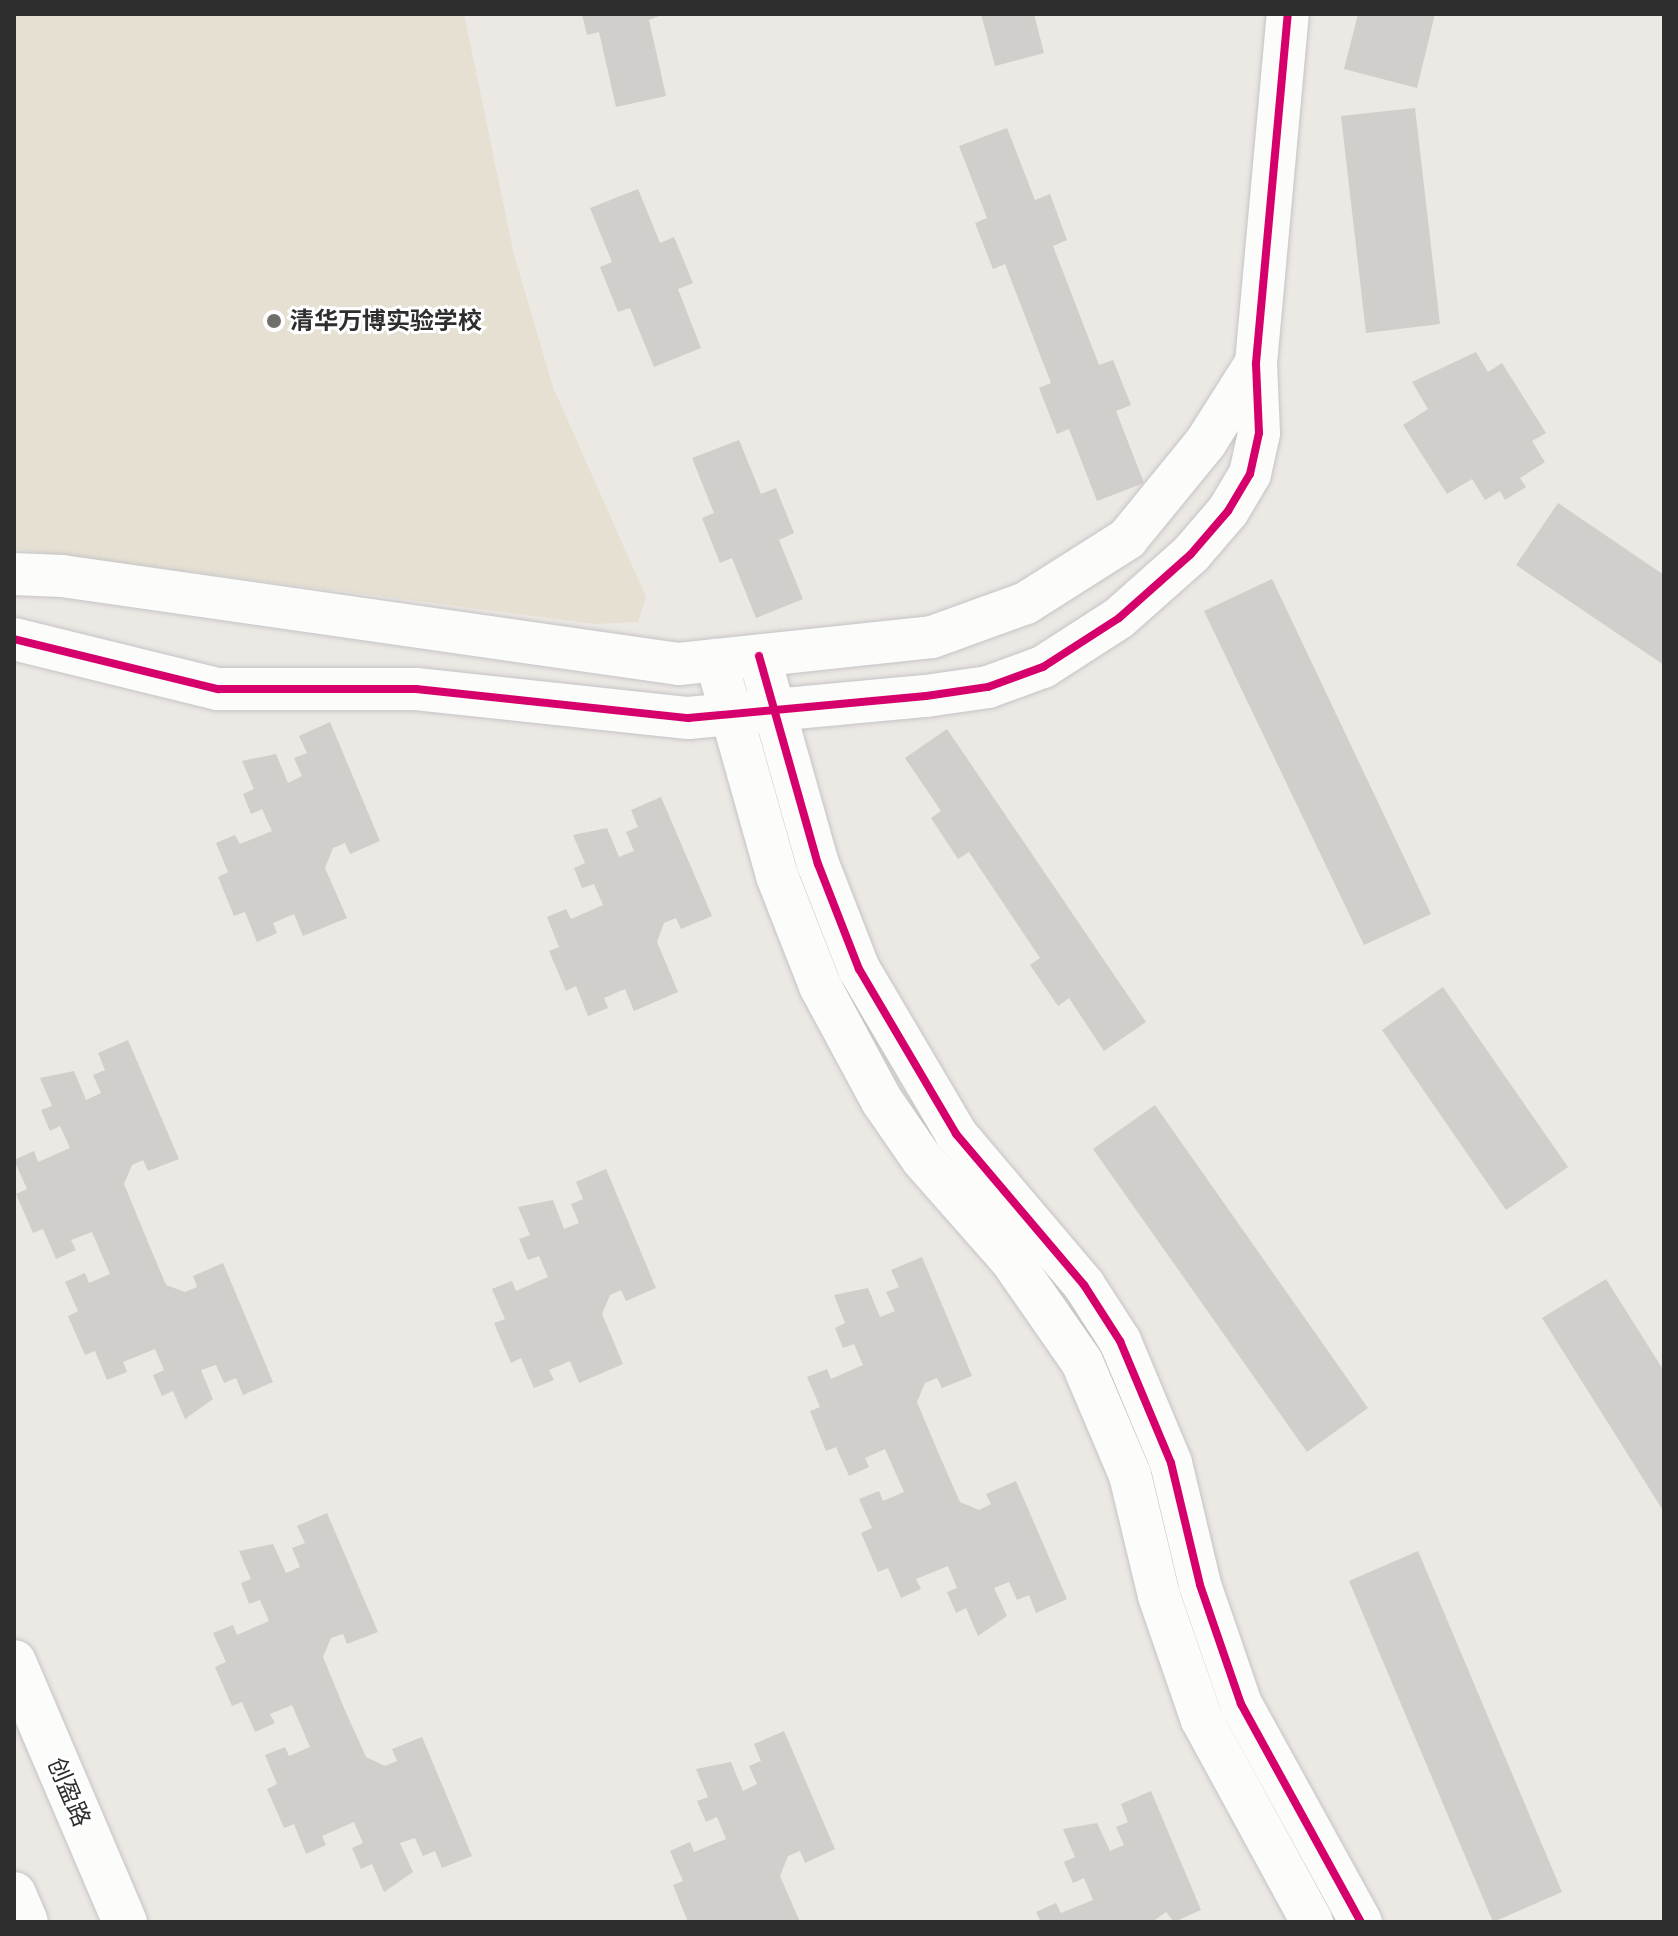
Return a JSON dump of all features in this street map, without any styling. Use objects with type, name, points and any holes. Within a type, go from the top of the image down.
[{"type":"street","points":[[14,639],[218,689],[416,689],[688,718],[988,687],[1078,647],[1191,554],[1228,511],[1250,474],[1259,433],[1256,363],[1288,14]]},
{"type":"street","points":[[14,574],[62,576],[679,664],[932,637],[1026,603],[1083,570],[1127,539],[1158,506],[1256,363]]},
{"type":"street","points":[[759,656],[818,864],[859,969],[956,1134],[1052,1243],[1120,1341],[1171,1463],[1200,1585],[1241,1704],[1361,1922]]},
{"type":"street","points":[[716,660],[777,876],[820,986],[882,1101],[922,1159],[1011,1260],[1082,1362],[1130,1475],[1159,1596],[1202,1720],[1312,1922]]},
{"type":"street","name":"创盈路","points":[[14,1662],[125,1922]]},
{"type":"street","points":[[14,1894],[26,1922]]},
{"type":"shaded area","name":"清华万博实验学校","points":[[14,14],[464,14],[514,255],[553,387],[646,597],[638,622],[595,624],[14,549]]},
{"type":"building","points":[[582,14],[664,14],[649,20],[666,96],[616,107],[599,32],[587,35]]},
{"type":"building","points":[[981,14],[1034,14],[1044,53],[995,66]]},
{"type":"building","points":[[1358,14],[1435,14],[1417,88],[1344,69]]},
{"type":"building","points":[[1415,108],[1440,324],[1366,333],[1341,116]]},
{"type":"building","points":[[1007,128],[1035,200],[1050,194],[1067,240],[1053,246],[1099,365],[1113,360],[1131,405],[1116,411],[1144,483],[1097,501],[1069,429],[1057,434],[1039,388],[1051,383],[1005,264],[993,269],[975,223],[987,218],[959,146]]},
{"type":"building","points":[[638,189],[660,243],[674,237],[693,283],[678,289],[701,348],[654,367],[630,308],[618,312],[600,267],[612,262],[590,208]]},
{"type":"building","points":[[1476,352],[1488,372],[1502,363],[1546,433],[1532,441],[1545,462],[1520,478],[1526,487],[1505,500],[1500,491],[1485,500],[1472,479],[1447,494],[1403,425],[1428,409],[1412,382]]},
{"type":"building","points":[[739,440],[761,494],[776,488],[794,533],[779,540],[803,599],[756,618],[732,558],[720,563],[702,518],[714,513],[692,458]]},
{"type":"building","points":[[1558,503],[1664,575],[1664,665],[1516,565]]},
{"type":"building","points":[[1272,579],[1431,914],[1364,945],[1204,611]]},
{"type":"building","points":[[330,722],[380,841],[350,854],[345,843],[333,848],[325,868],[347,918],[303,936],[294,914],[273,923],[277,933],[257,942],[245,912],[234,916],[218,877],[228,872],[216,843],[235,835],[240,844],[272,831],[262,809],[251,814],[243,794],[254,789],[242,761],[276,754],[288,783],[302,776],[294,758],[307,753],[299,736]]},
{"type":"building","points":[[947,729],[1146,1022],[1104,1051],[1069,998],[1058,1006],[1030,965],[1040,958],[969,852],[958,859],[931,818],[941,811],[905,758]]},
{"type":"building","points":[[661,797],[712,916],[681,929],[676,918],[664,923],[657,942],[678,992],[634,1011],[625,989],[604,998],[608,1008],[588,1016],[576,986],[566,991],[549,951],[559,947],[547,917],[566,909],[571,919],[603,905],[594,884],[582,888],[574,868],[585,863],[573,835],[607,828],[619,857],[634,851],[626,832],[638,827],[631,810]]},
{"type":"building","points":[[1443,987],[1568,1167],[1506,1210],[1382,1030]]},
{"type":"building","points":[[128,1040],[179,1159],[148,1171],[143,1160],[132,1165],[124,1184],[166,1285],[185,1292],[197,1287],[193,1276],[223,1263],[273,1382],[243,1395],[236,1378],[224,1383],[216,1365],[201,1370],[213,1399],[185,1419],[173,1391],[162,1396],[153,1375],[164,1370],[155,1349],[123,1362],[127,1372],[107,1380],[95,1351],[85,1355],[68,1316],[78,1311],[65,1282],[85,1273],[89,1283],[110,1274],[92,1232],[71,1240],[76,1250],[56,1259],[43,1229],[33,1233],[16,1194],[27,1189],[14,1160],[34,1151],[38,1162],[70,1148],[60,1126],[50,1131],[41,1110],[52,1106],[40,1078],[74,1071],[86,1100],[101,1093],[93,1075],[105,1070],[98,1053]]},
{"type":"building","points":[[1155,1105],[1368,1408],[1307,1452],[1093,1149]]},
{"type":"building","points":[[606,1169],[656,1288],[626,1301],[621,1290],[610,1295],[602,1314],[623,1364],[579,1383],[570,1361],[549,1370],[554,1380],[534,1388],[521,1358],[511,1363],[494,1323],[505,1319],[492,1289],[512,1281],[516,1291],[548,1277],[539,1256],[528,1260],[519,1239],[530,1235],[518,1207],[553,1200],[564,1229],[579,1223],[571,1204],[583,1199],[576,1182]]},
{"type":"building","points":[[922,1257],[972,1376],[942,1388],[937,1378],[925,1383],[917,1402],[938,1452],[960,1502],[979,1510],[991,1504],[986,1494],[1016,1481],[1067,1599],[1036,1613],[1029,1595],[1017,1600],[1009,1582],[994,1588],[1007,1616],[978,1636],[966,1608],[956,1613],[947,1592],[957,1588],[948,1566],[916,1579],[921,1589],[901,1598],[888,1568],[878,1572],[861,1533],[872,1528],[859,1499],[879,1491],[883,1501],[904,1492],[885,1449],[865,1458],[869,1467],[849,1476],[836,1447],[826,1451],[810,1411],[820,1407],[807,1377],[827,1369],[831,1379],[863,1365],[854,1344],[843,1348],[835,1328],[845,1323],[834,1295],[868,1288],[880,1317],[895,1311],[886,1292],[899,1287],[891,1270]]},
{"type":"building","points":[[1606,1279],[1664,1371],[1664,1512],[1542,1318]]},
{"type":"building","points":[[327,1513],[378,1632],[347,1644],[343,1634],[331,1638],[323,1657],[344,1708],[366,1757],[385,1766],[397,1761],[392,1749],[422,1737],[472,1856],[442,1868],[435,1851],[423,1856],[415,1838],[400,1843],[413,1872],[384,1892],[372,1864],[361,1869],[352,1848],[363,1843],[354,1822],[322,1836],[326,1845],[306,1854],[294,1824],[284,1828],[267,1789],[277,1784],[265,1755],[285,1747],[289,1756],[310,1747],[292,1705],[270,1714],[275,1723],[255,1732],[242,1702],[232,1706],[215,1667],[226,1662],[213,1633],[233,1625],[237,1635],[269,1621],[260,1600],[249,1604],[241,1583],[251,1579],[239,1551],[273,1544],[286,1573],[300,1567],[292,1548],[305,1543],[297,1526]]},
{"type":"building","points":[[1418,1551],[1562,1892],[1493,1922],[1349,1581]]},
{"type":"building","points":[[784,1731],[835,1849],[805,1863],[800,1851],[788,1856],[780,1876],[800,1922],[688,1922],[673,1885],[683,1881],[670,1851],[690,1842],[694,1852],[726,1839],[717,1817],[706,1822],[697,1801],[708,1797],[696,1769],[731,1762],[743,1791],[757,1784],[749,1766],[761,1761],[754,1744]]},
{"type":"building","points":[[1151,1791],[1201,1910],[1174,1922],[1166,1912],[1152,1922],[1041,1922],[1036,1912],[1056,1903],[1061,1913],[1093,1900],[1084,1878],[1073,1883],[1064,1862],[1075,1857],[1063,1829],[1097,1823],[1110,1851],[1124,1845],[1116,1827],[1128,1822],[1121,1804]]},
{"type":"cycle path","points":[[14,639],[218,689],[416,689],[688,718],[926,696],[988,687],[1043,667],[1119,618],[1191,554],[1228,511],[1250,474],[1259,433],[1256,363],[1288,14]]},
{"type":"cycle path","points":[[759,656],[818,864],[859,969],[956,1134],[1084,1285],[1120,1341],[1171,1463],[1200,1585],[1241,1704],[1361,1922]]},
{"type":"place","name":"清华万博实验学校","points":[[274,321]]}]
